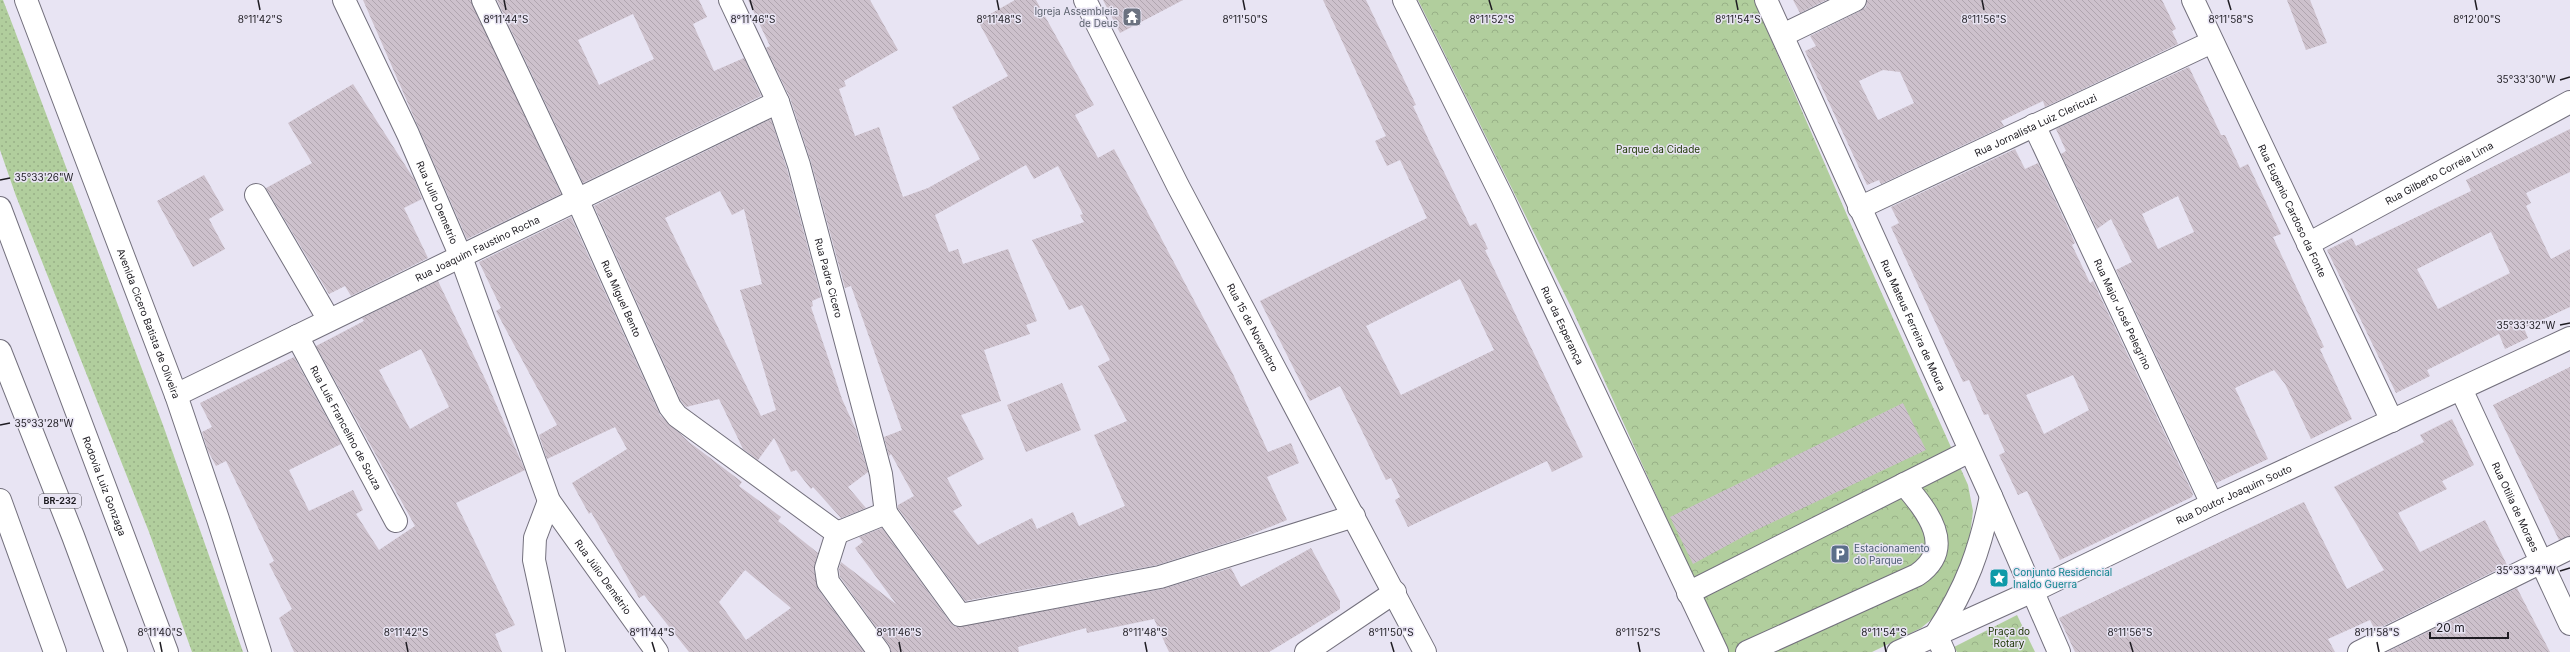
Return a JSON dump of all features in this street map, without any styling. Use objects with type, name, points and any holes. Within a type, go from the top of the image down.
[{"type":"main road","name":"Avenida Cicero Batista de Oliveira","points":[[26,0],[176,395],[218,519],[260,652]]},
{"type":"main road","name":"Rua Julio Demetrio","points":[[344,0],[408,134],[461,257],[549,501]]},
{"type":"main road","name":"Rua Miguel Bento","points":[[483,0],[577,199],[670,407],[677,416],[837,533]]},
{"type":"main road","name":"Rua Padre Cicero","points":[[730,0],[778,102],[799,165],[879,467],[886,513]]},
{"type":"main road","name":"Rua 15 de Novembro","points":[[1085,0],[1178,186],[1395,592],[1425,652]]},
{"type":"main road","name":"Rua da Esperança","points":[[1404,0],[1502,197],[1717,652]]},
{"type":"main road","name":"Rua Mateus Ferreira de Moura","points":[[1766,0],[1783,35],[1859,208],[1992,496],[2059,652]]},
{"type":"main road","points":[[1783,35],[1855,0]]},
{"type":"main road","name":"Rua Eugenio Cardoso da Fonte","points":[[2193,0],[2392,420]]},
{"type":"main road","name":"Rua Jornalista Luiz Clericuzi","points":[[1859,208],[2212,42]]},
{"type":"main road","name":"Rua Joaquim Faustino Rocha","points":[[176,395],[778,102]]},
{"type":"main road","name":"Rua Gilberto Correia Lima","points":[[2308,244],[2570,102]]},
{"type":"main road","name":"Rua Major José Pelegrino","points":[[2034,125],[2212,504]]},
{"type":"main road","points":[[256,195],[329,320]]},
{"type":"main road","name":"Rodovia Luiz Gonzaga","points":[[0,208],[167,652]]},
{"type":"main road","name":"Rua Luís Francelino de Souza","points":[[297,336],[396,521]]},
{"type":"main road","name":"Rua Doutor Joaquim Souto","points":[[1898,652],[1940,643],[2034,591],[2212,504],[2570,338]]},
{"type":"main road","name":"BR-232","points":[[0,352],[73,536],[116,652]]},
{"type":"main road","name":"Rua Otilia de Moraes","points":[[2461,389],[2570,624]]},
{"type":"main road","points":[[1688,593],[1970,451]]},
{"type":"main road","points":[[1747,652],[1917,575],[1927,568],[1934,556],[1937,538],[1926,510],[1904,484]]},
{"type":"main road","points":[[1940,643],[1972,568],[1983,534],[1992,496]]},
{"type":"main road","points":[[0,500],[55,652]]},
{"type":"main road","points":[[549,501],[535,538],[534,560],[554,652]]},
{"type":"main road","name":"Rua Júlio Demétrio","points":[[549,501],[657,652]]},
{"type":"main road","points":[[880,652],[828,582],[826,568],[837,533],[886,513],[960,615],[1160,577],[1354,516]]},
{"type":"main road","points":[[2360,652],[2541,561],[2570,548]]},
{"type":"main road","points":[[1306,652],[1395,592]]},
{"type":"green space","points":[[0,0],[3,0],[13,26],[163,425],[243,652],[192,652],[149,532],[16,196],[0,150]]},
{"type":"green space","name":"Parque da Cidade","points":[[1418,0],[1754,0],[1856,236],[1968,485],[1973,511],[1969,543],[1953,602],[1921,628],[1872,652],[1727,652],[1572,309]]},
{"type":"green space","name":"Praça do Rotary","points":[[2017,615],[2035,652],[1957,652],[1954,647]]},
{"type":"building","points":[[363,0],[471,0],[561,194],[467,239]]},
{"type":"building","points":[[497,0],[699,0],[707,17],[693,24],[714,71],[744,58],[761,96],[583,183]],"holes":[[[633,14],[654,59],[599,85],[578,40]]]},
{"type":"building","points":[[748,0],[870,0],[898,50],[844,81],[846,86],[839,89],[855,136],[879,127],[903,197],[928,188],[980,159],[952,107],[1008,76],[978,21],[1015,0],[1036,0],[1094,105],[1075,115],[1098,158],[1114,149],[1233,374],[1268,452],[1291,443],[1299,463],[1267,477],[1287,520],[1245,537],[1157,565],[965,601],[898,508],[898,505],[914,496],[891,454],[889,456],[884,437],[902,430],[851,286],[845,288],[811,162],[790,98],[766,48],[770,46]],"holes":[[[1026,165],[1034,179],[1058,166],[1083,214],[1080,215],[1084,222],[1032,240],[1069,310],[1082,305],[1110,360],[1098,366],[1127,421],[1094,435],[1125,506],[1079,526],[1073,512],[1037,529],[1032,518],[978,545],[953,511],[962,506],[947,478],[984,459],[961,415],[1001,401],[984,350],[1030,334],[1026,325],[1037,321],[1008,249],[963,264],[958,249],[949,252],[935,215]]]},
{"type":"building","name":"Igreja Assembleia de Deus","points":[[1103,0],[1183,0],[1120,33]]},
{"type":"building","points":[[1323,0],[1366,0],[1416,105],[1413,106],[1470,226],[1476,223],[1488,249],[1485,250],[1583,457],[1552,472],[1547,461],[1408,527],[1395,500],[1400,497],[1391,478],[1386,480],[1340,386],[1310,401],[1260,301],[1427,218],[1400,160],[1387,166],[1375,141],[1386,136]],"holes":[[[1460,279],[1494,350],[1401,395],[1366,326]]]},
{"type":"building","points":[[1793,0],[1826,0],[1800,13]]},
{"type":"building","points":[[1867,0],[2162,0],[2176,29],[2172,31],[2178,44],[2045,107],[2043,101],[2001,121],[2004,126],[1881,184],[1879,180],[1867,185],[1805,51],[1816,46],[1810,36],[1866,7]],"holes":[[[1883,70],[1900,72],[1914,103],[1878,120],[1859,81]]]},
{"type":"building","points":[[2287,0],[2310,0],[2327,43],[2306,50]]},
{"type":"building","points":[[2189,67],[2221,135],[2225,135],[2240,168],[2248,164],[2281,234],[2273,237],[2324,347],[2320,349],[2352,419],[2311,439],[2285,384],[2274,370],[2235,388],[2268,459],[2216,483],[2116,270],[2132,262],[2111,219],[2097,229],[2061,154],[2066,151],[2056,129]],"holes":[[[2178,196],[2194,232],[2158,249],[2142,214]]]},
{"type":"building","points":[[353,84],[414,179],[422,199],[404,208],[428,258],[351,296],[345,286],[329,294],[266,188],[312,163],[288,123]]},
{"type":"building","points":[[771,119],[787,169],[821,297],[812,301],[813,306],[811,307],[842,399],[856,430],[868,472],[848,487],[866,508],[841,518],[813,487],[811,489],[796,470],[791,472],[774,438],[758,460],[743,449],[719,399],[686,407],[681,401],[594,206]],"holes":[[[720,191],[732,215],[744,209],[762,284],[740,290],[776,410],[761,416],[665,218]]]},
{"type":"building","points":[[2570,129],[2570,172],[2526,193],[2531,203],[2526,206],[2551,259],[2570,249],[2570,307],[2524,328],[2528,338],[2505,349],[2499,334],[2427,370],[2430,376],[2396,393],[2327,250],[2352,238],[2356,246],[2471,191],[2466,180]],"holes":[[[2491,232],[2510,273],[2438,309],[2417,269]]]},
{"type":"building","points":[[2015,149],[2025,169],[2038,163],[2075,243],[2072,245],[2090,283],[2093,281],[2193,494],[2192,497],[2060,560],[2027,491],[2018,495],[1999,455],[2005,452],[1988,414],[1984,415],[1969,380],[1963,382],[1891,227],[1899,223],[1891,207]],"holes":[[[2073,375],[2089,410],[2044,434],[2026,395]]]},
{"type":"building","points":[[204,175],[224,210],[209,219],[225,249],[193,267],[157,201]]},
{"type":"building","points":[[571,217],[660,415],[689,442],[742,482],[739,486],[781,517],[778,521],[818,553],[814,569],[818,589],[864,652],[689,652],[644,595],[639,598],[591,512],[589,514],[572,483],[627,449],[615,427],[547,459],[539,435],[557,425],[496,311],[501,308],[479,262]],"holes":[[[745,570],[791,608],[746,640],[719,602]]]},
{"type":"building","points":[[438,281],[486,381],[525,470],[456,503],[515,625],[495,634],[502,652],[294,652],[279,618],[292,609],[269,564],[274,561],[226,461],[216,466],[208,451],[202,432],[212,427],[200,403],[294,357],[341,444],[289,470],[309,511],[353,490],[363,510],[356,514],[379,550],[415,526],[316,346],[364,321],[362,318]],"holes":[[[421,349],[449,407],[410,429],[379,370]]]},
{"type":"building","points":[[2570,367],[2570,536],[2559,540],[2493,405]]},
{"type":"building","points":[[1062,383],[1081,430],[1026,452],[1007,405]]},
{"type":"building","points":[[1903,403],[1926,450],[1750,533],[1693,564],[1670,517]]},
{"type":"building","points":[[2452,419],[2474,465],[2442,481],[2447,489],[2398,513],[2420,552],[2485,520],[2507,565],[2375,630],[2370,620],[2328,639],[2335,652],[2075,652],[2059,618],[2304,502],[2347,589],[2384,570],[2334,487],[2424,442],[2420,435]]},
{"type":"building","points":[[882,528],[950,622],[956,627],[1162,589],[1231,568],[1241,587],[1311,548],[1340,601],[1340,609],[1269,652],[1169,652],[1154,619],[1087,633],[1086,628],[1018,647],[1019,652],[891,652],[889,645],[840,577],[839,569],[841,562],[896,604],[855,548],[863,542],[859,537]]},
{"type":"building","points":[[2517,588],[2550,652],[2387,652]]},
{"type":"place","name":"Igreja Assembleia de Deus","points":[[1132,17]]},
{"type":"place","name":"Estacionamento do Parque","points":[[1840,554]]},
{"type":"place","name":"Conjunto Residencial Inaldo Guerra","points":[[1999,578]]}]
